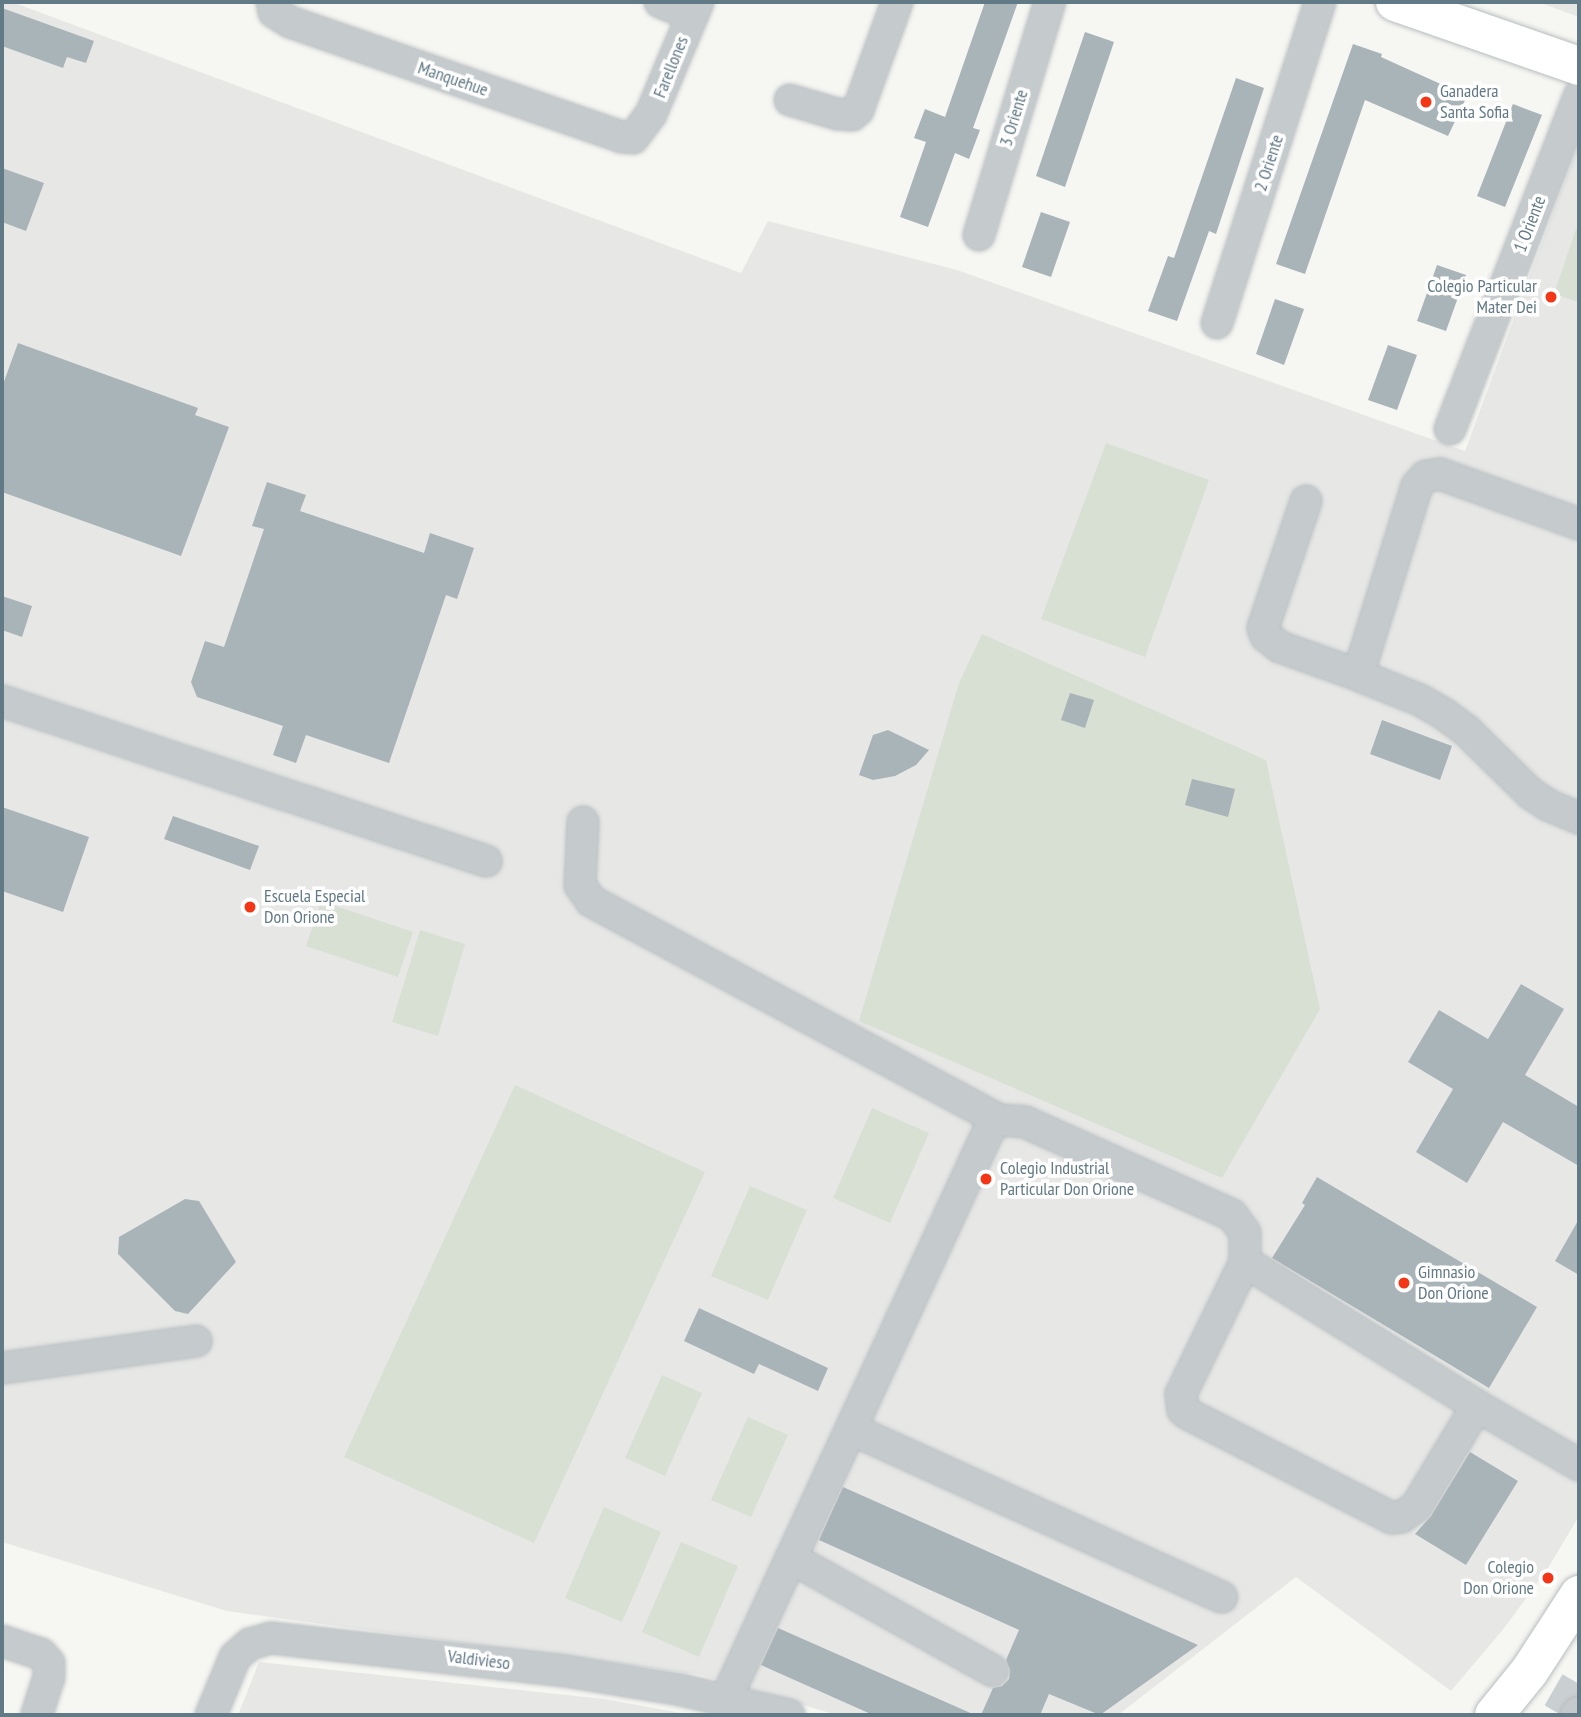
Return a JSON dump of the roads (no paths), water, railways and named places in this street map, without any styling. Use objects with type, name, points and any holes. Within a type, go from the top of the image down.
[{"type":"main road","points":[[1395,2],[1579,66]]},
{"type":"main road","points":[[1494,1715],[1530,1672],[1579,1595]]},
{"type":"street","name":"Manquehue","points":[[272,2],[274,12],[290,22],[622,138],[633,138],[641,131]]},
{"type":"street","points":[[660,2],[695,8]]},
{"type":"street","points":[[790,100],[836,114],[852,115],[858,110],[897,2]]},
{"type":"street","name":"3 Oriente","points":[[979,235],[1050,2]]},
{"type":"street","name":"2 Oriente","points":[[1217,323],[1320,2]]},
{"type":"street","name":"Farellones","points":[[641,131],[651,114],[695,8]]},
{"type":"street","name":"1 Oriente","points":[[1450,429],[1579,96]]},
{"type":"street","points":[[1358,675],[1417,486],[1426,476],[1440,474],[1579,524]]},
{"type":"street","points":[[1306,501],[1264,628],[1266,636],[1280,647],[1420,700],[1467,731],[1530,793],[1548,806],[1579,818]]},
{"type":"street","points":[[2,701],[486,861]]},
{"type":"street","points":[[583,822],[580,885],[591,901],[999,1120],[1025,1122],[1232,1215],[1245,1233],[1245,1262],[1181,1394],[1183,1410],[1190,1415],[1392,1518],[1401,1517],[1416,1507],[1477,1406]]},
{"type":"street","points":[[726,1699],[989,1130],[999,1120]]},
{"type":"street","points":[[1245,1262],[1477,1406],[1579,1465]]},
{"type":"street","points":[[2,1368],[196,1341]]},
{"type":"street","points":[[850,1429],[1222,1597]]},
{"type":"street","points":[[791,1559],[993,1671]]},
{"type":"street","name":"Valdivieso","points":[[211,1715],[235,1657],[250,1644],[271,1638],[565,1671],[726,1699],[789,1715]]},
{"type":"street","points":[[2,1641],[41,1654],[49,1662],[51,1670],[37,1715]]},
{"type":"tunnel","points":[[1561,1715],[1579,1684]]},
{"type":"place","name":"Ganadera Santa Sofia","points":[[1426,102]]},
{"type":"place","name":"Colegio Particular Mater Dei","points":[[1551,297]]},
{"type":"place","name":"Escuela Especial Don Orione","points":[[250,907]]},
{"type":"place","name":"Colegio Industrial Particular Don Orione","points":[[986,1179]]},
{"type":"place","name":"Gimnasio Don Orione","points":[[1404,1283]]},
{"type":"place","name":"Colegio Don Orione","points":[[1548,1578]]}]
